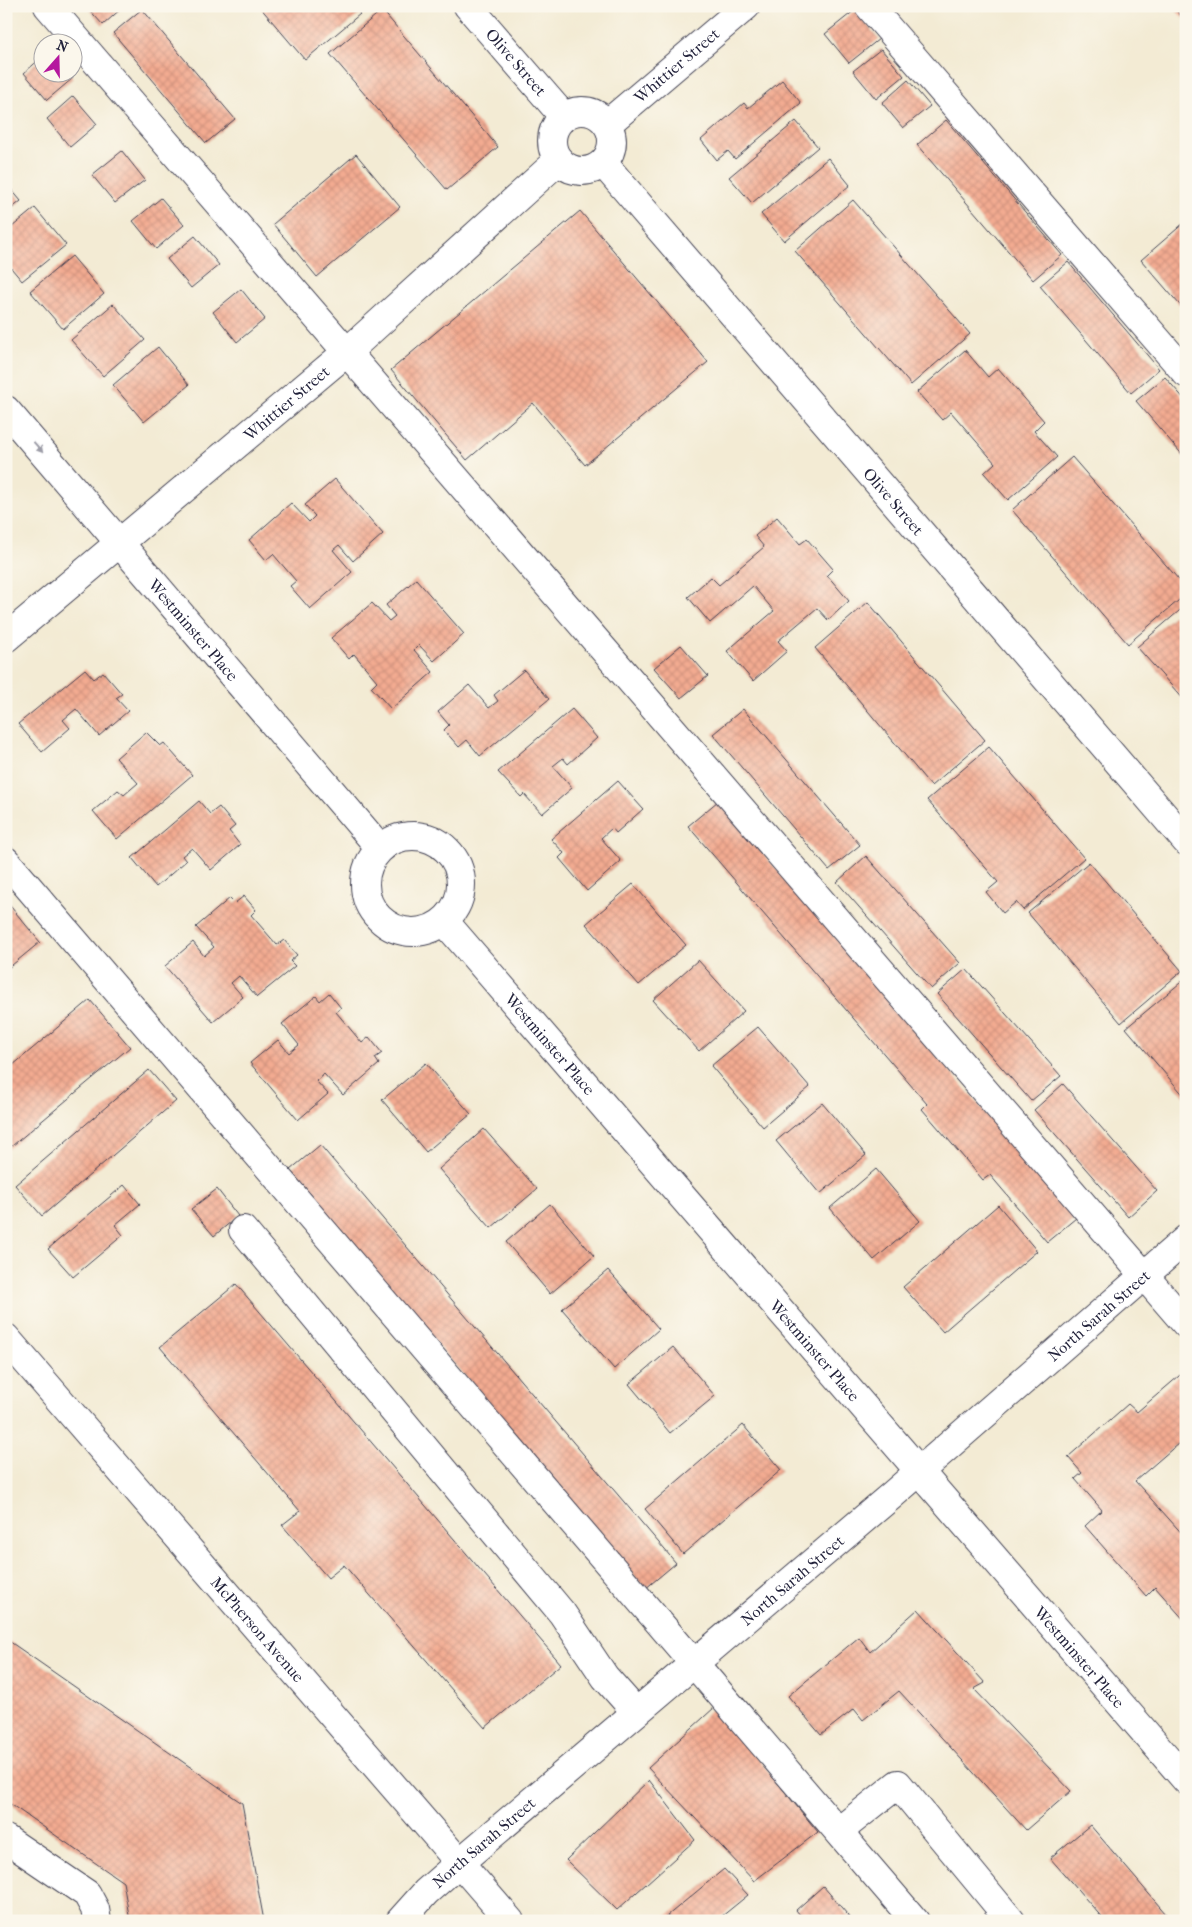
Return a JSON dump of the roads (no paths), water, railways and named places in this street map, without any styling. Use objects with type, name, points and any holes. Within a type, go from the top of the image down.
[{"type":"street","points":[[48,6],[1186,1324]]},
{"type":"street","name":"Olive Street","points":[[468,6],[564,117]]},
{"type":"street","name":"Whittier Street","points":[[607,124],[746,6]]},
{"type":"street","points":[[869,6],[1186,373]]},
{"type":"street","points":[[580,111],[591,112],[607,124],[611,133],[612,144],[603,163],[595,168],[580,170],[572,168],[559,160],[553,144],[553,134],[564,117],[580,111]]},
{"type":"street","name":"Whittier Street","points":[[6,638],[347,352],[559,160]]},
{"type":"street","name":"Olive Street","points":[[603,163],[1186,841]]},
{"type":"street","name":"Westminster Place","points":[[6,410],[380,848]]},
{"type":"street","points":[[409,835],[425,837],[440,844],[452,854],[459,869],[462,884],[455,911],[445,922],[426,931],[409,932],[394,928],[380,920],[369,906],[365,892],[365,876],[370,860],[380,848],[394,839],[409,835]]},
{"type":"street","points":[[6,861],[915,1921]]},
{"type":"street","name":"Westminster Place","points":[[445,922],[1186,1780]]},
{"type":"street","points":[[243,1230],[562,1614],[605,1677],[636,1712]]},
{"type":"street","name":"North Sarah Street","points":[[400,1921],[426,1892],[459,1863],[920,1471],[1186,1240]]},
{"type":"street","name":"McPherson Avenue","points":[[6,1338],[510,1921]]},
{"type":"street","points":[[839,1831],[898,1784],[1011,1921]]},
{"type":"street","points":[[6,1839],[87,1894],[97,1921]]}]
